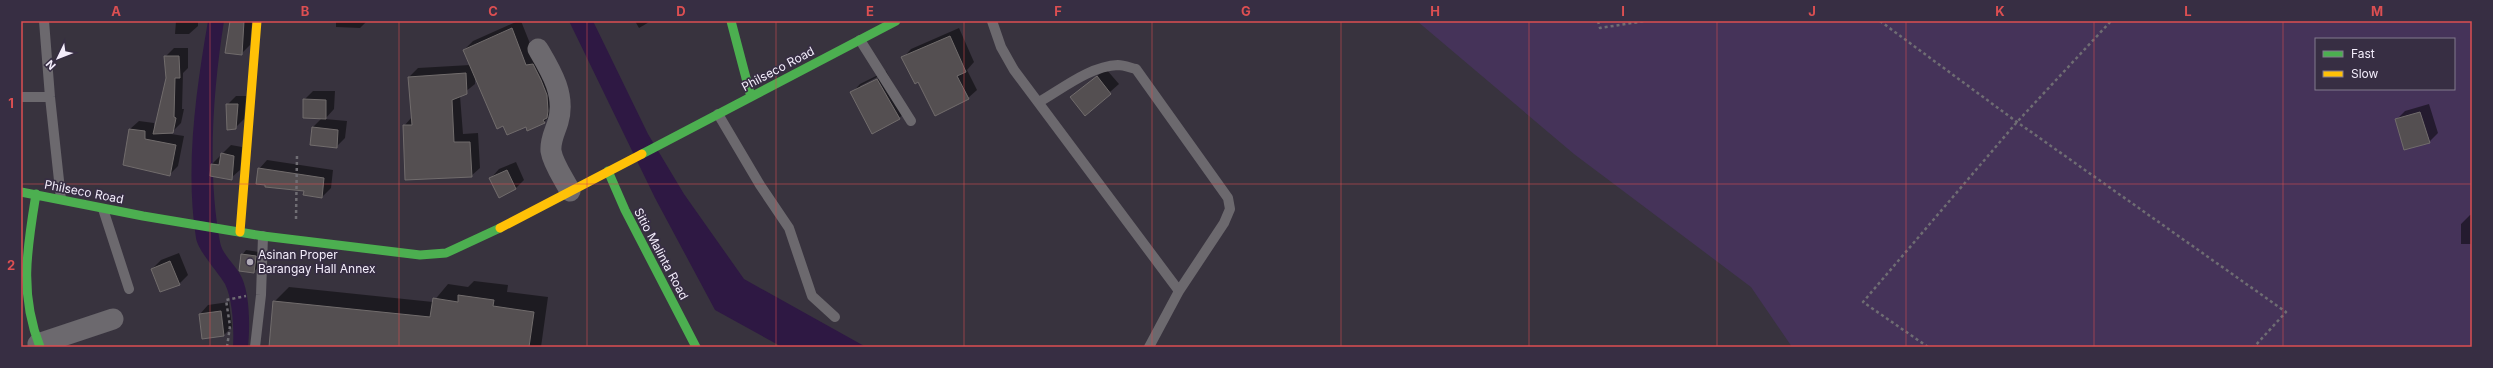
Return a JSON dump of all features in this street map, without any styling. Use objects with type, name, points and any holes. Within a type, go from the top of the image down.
[{"type":"street","points":[[240,232],[257,21]]},
{"type":"street","points":[[732,21],[751,97]]},
{"type":"street","name":"Philseco Road","points":[[21,192],[143,216],[296,241],[420,255],[446,253],[478,239],[618,167],[896,21]]},
{"type":"street","points":[[538,49],[557,86],[561,102],[558,121],[551,139],[551,153],[570,191]]},
{"type":"street","name":"Sitio Malinta Road","points":[[608,171],[625,210],[696,347]]},
{"type":"street","points":[[36,194],[24,283],[24,316],[39,345],[113,319]]},
{"type":"lane","points":[[44,21],[50,97],[61,199]]},
{"type":"lane","points":[[992,21],[1001,47],[1014,70],[1179,291]]},
{"type":"lane","points":[[860,40],[911,121]]},
{"type":"lane","points":[[1039,102],[1082,77],[1099,70],[1118,65],[1136,69],[1228,198],[1230,209],[1224,223],[1179,291],[1149,347]]},
{"type":"lane","points":[[21,97],[50,97]]},
{"type":"lane","points":[[718,114],[760,185],[789,228],[812,296],[835,317]]},
{"type":"lane","points":[[102,207],[129,289]]},
{"type":"lane","points":[[255,347],[263,236]]},
{"type":"path","points":[[1598,21],[1600,28],[1645,21]]},
{"type":"path","points":[[1880,21],[2017,122],[2286,312],[2254,347]]},
{"type":"path","points":[[1928,347],[1863,302],[2017,122],[2112,21]]},
{"type":"path","points":[[296,241],[297,155]]},
{"type":"path","points":[[226,347],[230,326],[226,300],[249,296]]},
{"type":"shaded area","points":[[208,21],[224,21],[214,103],[214,188],[221,247],[240,274],[247,294],[249,321],[248,347],[233,347],[232,315],[228,291],[222,279],[200,249],[196,238],[192,184],[193,129]]},
{"type":"shaded area","points":[[569,21],[593,21],[648,134],[684,194],[744,279],[866,347],[782,347],[715,310],[655,198]]},
{"type":"shaded area","points":[[1417,21],[2472,21],[2472,347],[1792,347],[1751,287],[1574,154]]},
{"type":"building","points":[[230,21],[244,21],[242,55],[225,53]]},
{"type":"building","points":[[512,28],[526,65],[533,64],[541,80],[547,95],[548,111],[547,118],[543,120],[545,123],[527,131],[526,127],[507,135],[503,126],[497,129],[463,50]]},
{"type":"building","points":[[950,36],[966,72],[957,76],[969,99],[935,116],[918,82],[915,84],[901,57]]},
{"type":"building","points":[[164,56],[179,56],[180,78],[175,78],[174,117],[176,118],[173,133],[153,134],[166,78]]},
{"type":"building","points":[[466,73],[467,94],[452,100],[454,142],[470,142],[472,177],[405,180],[403,125],[412,125],[408,77]]},
{"type":"building","points":[[1097,76],[1111,94],[1085,116],[1070,97]]},
{"type":"building","points":[[877,79],[900,119],[872,134],[850,92]]},
{"type":"building","points":[[303,99],[326,100],[326,119],[303,118]]},
{"type":"building","points":[[226,104],[238,104],[236,129],[227,130]]},
{"type":"building","points":[[2420,112],[2430,143],[2404,150],[2395,119]]},
{"type":"building","points":[[312,127],[338,130],[337,148],[310,145]]},
{"type":"building","points":[[129,129],[145,131],[145,139],[176,145],[170,176],[123,165]]},
{"type":"building","points":[[221,153],[234,156],[232,180],[210,176],[211,164],[219,165]]},
{"type":"building","points":[[258,168],[324,178],[322,198],[303,195],[304,191],[265,187],[265,185],[256,184]]},
{"type":"building","points":[[507,170],[516,189],[499,198],[489,178]]},
{"type":"building","points":[[241,254],[256,256],[254,273],[239,271]]},
{"type":"building","points":[[170,261],[180,285],[160,292],[151,269]]},
{"type":"building","points":[[458,295],[494,300],[493,306],[534,312],[529,347],[269,347],[273,301],[430,317],[433,298],[458,302]]},
{"type":"building","points":[[221,311],[224,336],[202,339],[199,314]]},
{"type":"traffic: fast","points":[[731,21],[751,97]]},
{"type":"traffic: fast","points":[[642,154],[896,21]]},
{"type":"traffic: fast","points":[[608,171],[625,210],[696,347]]},
{"type":"traffic: fast","points":[[21,192],[143,216],[263,236],[420,255],[446,253],[500,228]]},
{"type":"traffic: fast","points":[[36,194],[28,252],[27,289],[33,327],[40,347]]},
{"type":"traffic: slow","points":[[240,232],[257,21]]},
{"type":"traffic: slow","points":[[500,228],[642,154]]},
{"type":"place","name":"Asinan Proper Barangay Hall Annex","points":[[250,262]]}]
